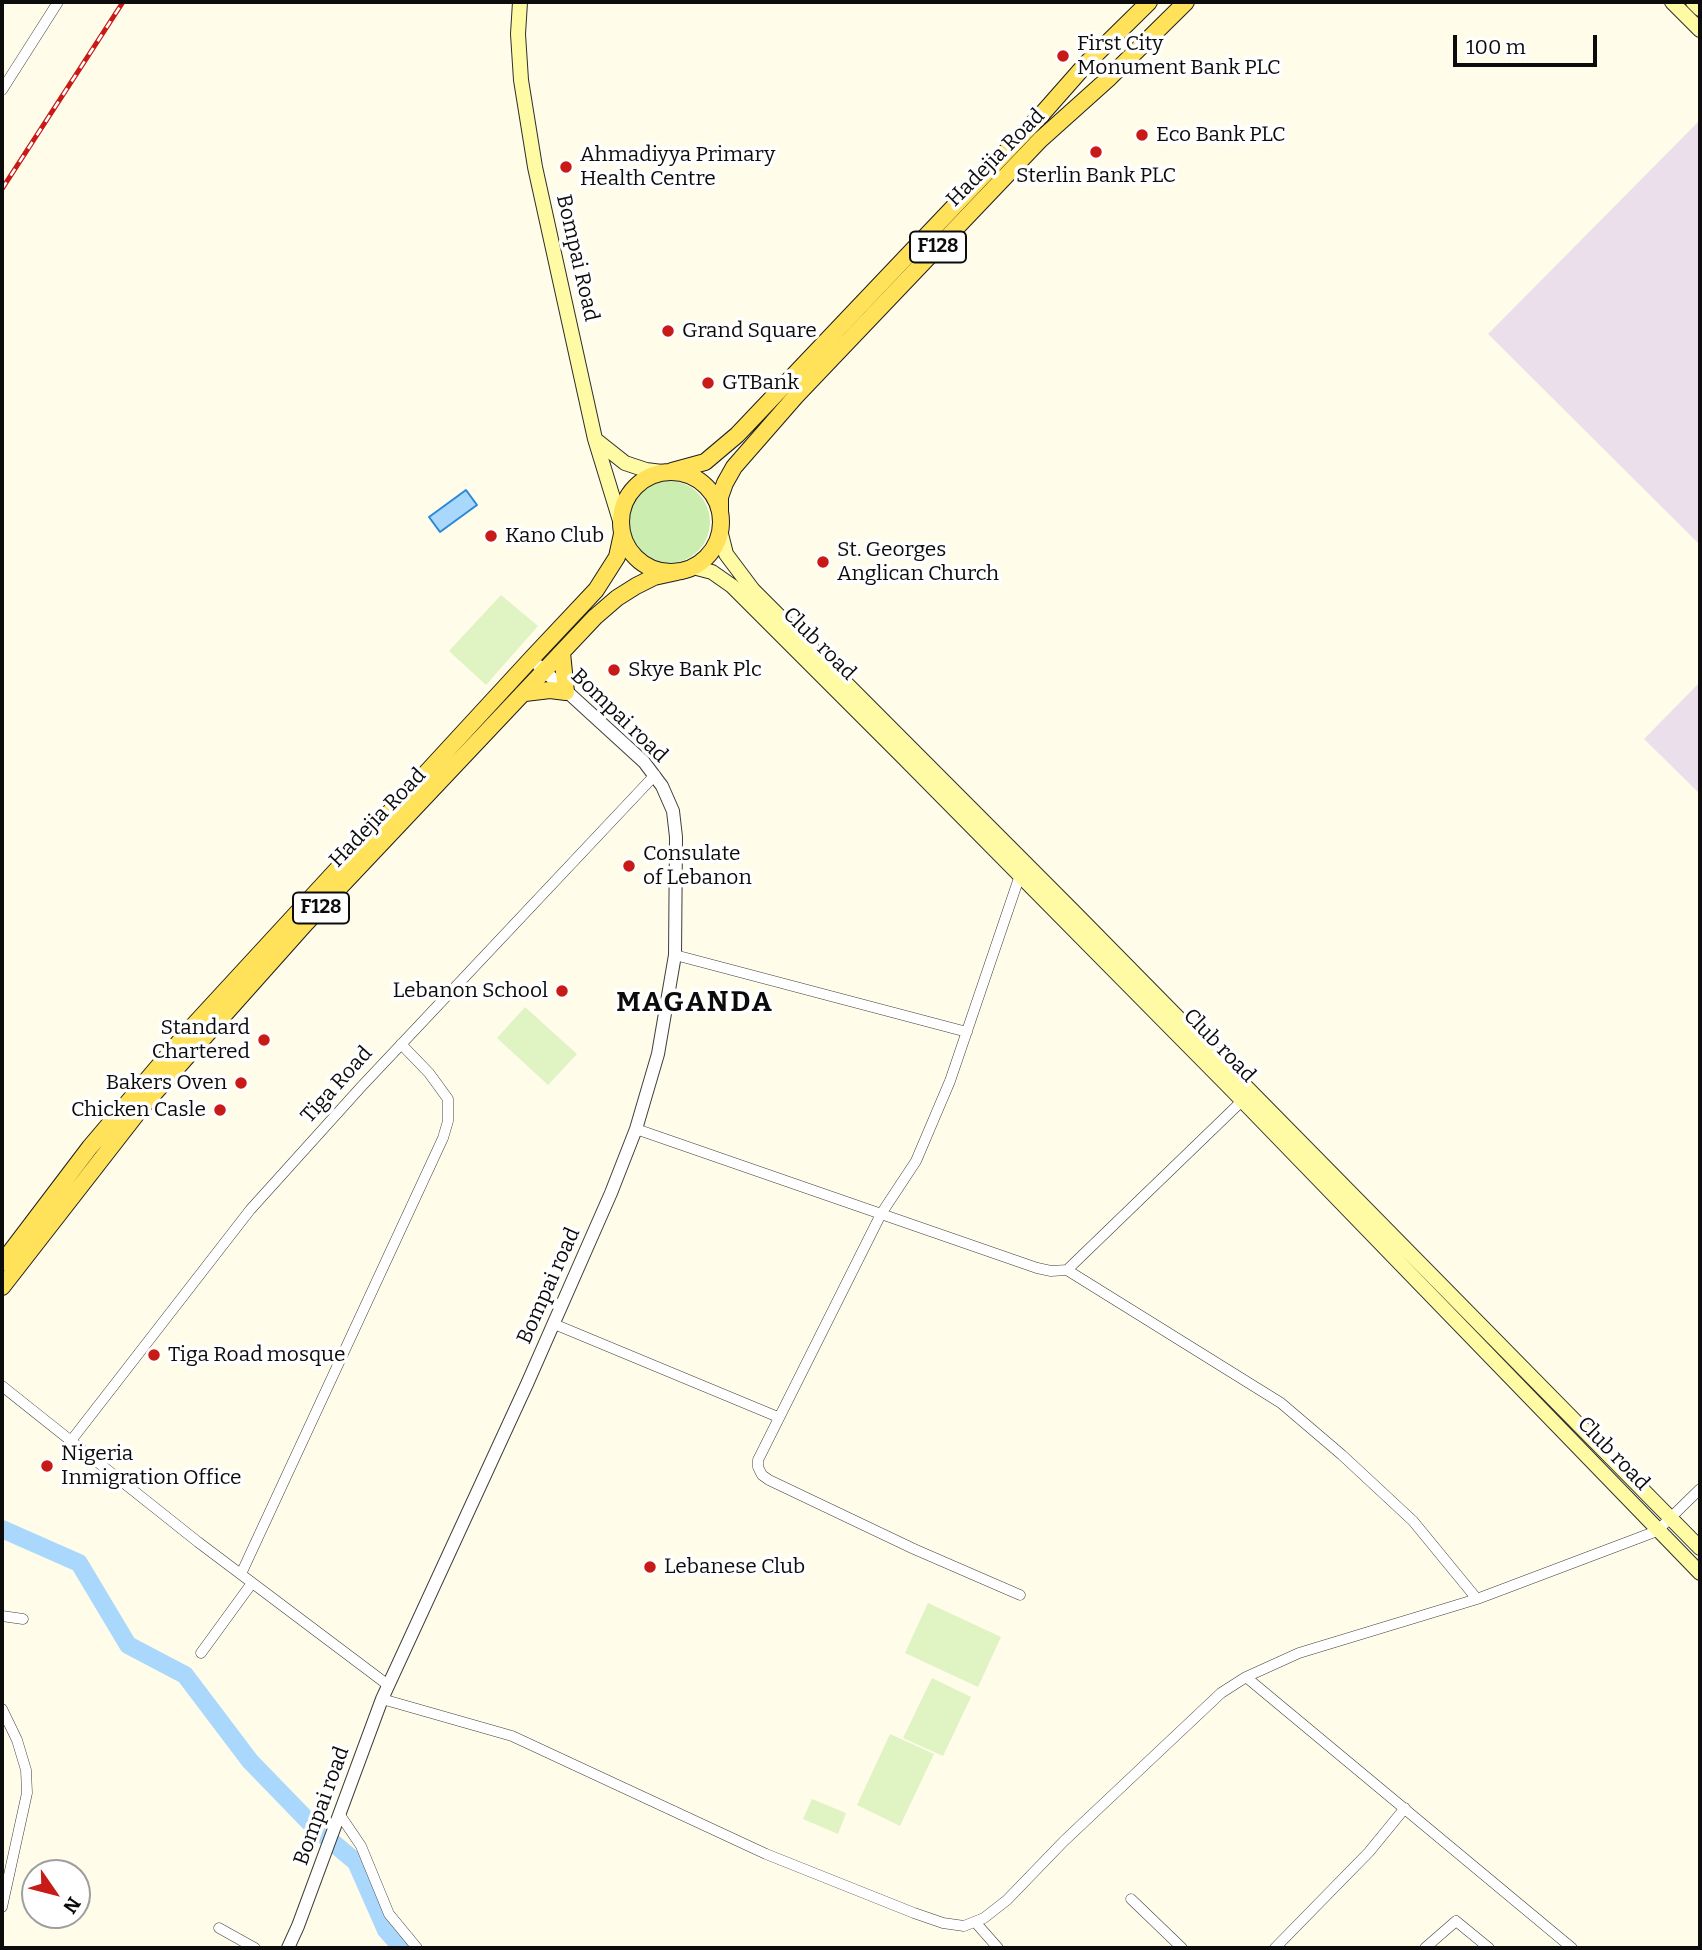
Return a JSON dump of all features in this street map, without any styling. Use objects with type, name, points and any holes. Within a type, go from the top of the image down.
[{"type":"main road","name":"Bompai Road","points":[[520,2],[518,34],[521,80],[541,197],[595,439],[621,529]]},
{"type":"main road","name":"Hadejia Road","points":[[667,472],[705,462],[737,435],[1042,114],[1087,63],[1149,2]]},
{"type":"main road","points":[[1058,124],[1082,86],[1159,2]]},
{"type":"main road","points":[[1042,114],[1082,86],[1173,2]]},
{"type":"main road","name":"Hadejia Road","points":[[720,513],[720,497],[724,483],[750,447],[909,277],[1058,124],[1186,2]]},
{"type":"main road","points":[[1672,2],[1700,30]]},
{"type":"main road","points":[[1693,2],[1700,9]]},
{"type":"main road","points":[[595,439],[625,463],[646,470],[686,473],[698,479],[709,488],[720,513]]},
{"type":"main road","name":"F128","points":[[621,529],[623,506],[632,490],[646,478],[667,472]]},
{"type":"main road","name":"F128","points":[[685,569],[707,557],[716,543],[720,530],[720,513]]},
{"type":"main road","points":[[621,529],[627,548],[636,559],[663,572],[685,569]]},
{"type":"main road","name":"Hadejia Road","points":[[2,1263],[90,1147],[192,1027],[596,590],[609,574],[617,557],[621,529]]},
{"type":"main road","points":[[720,530],[726,554],[753,590],[837,683],[1239,1090],[1700,1548]]},
{"type":"main road","name":"Hadejia Road","points":[[2,1287],[111,1146],[191,1050],[306,923],[596,617],[617,598],[654,577],[685,569]]},
{"type":"main road","name":"Club road","points":[[685,569],[712,572],[732,586],[837,683],[1020,875],[1239,1090],[1657,1531],[1700,1573]]},
{"type":"main road","points":[[525,693],[550,690],[566,692],[562,653]]},
{"type":"street","points":[[2,90],[58,2]]},
{"type":"street","name":"Bompai road","points":[[288,1948],[382,1699],[554,1324],[636,1129],[658,1054],[675,955],[676,837],[673,811],[655,775],[644,762],[531,658]]},
{"type":"street","name":"Tiga Road","points":[[70,1442],[250,1210],[401,1044],[655,775]]},
{"type":"street","points":[[1020,875],[950,1081],[916,1161],[881,1214],[758,1460],[761,1475],[769,1480],[914,1549],[1020,1595]]},
{"type":"street","points":[[675,955],[967,1032]]},
{"type":"street","points":[[241,1574],[443,1138],[448,1121],[448,1099],[429,1073],[401,1044]]},
{"type":"street","points":[[1067,1270],[1239,1090]]},
{"type":"street","points":[[636,1129],[1037,1268],[1067,1270],[1281,1403],[1413,1521],[1477,1599]]},
{"type":"street","points":[[554,1324],[778,1417]]},
{"type":"street","points":[[2,1386],[252,1583],[388,1685]]},
{"type":"street","points":[[382,1699],[512,1737],[766,1854],[914,1913],[943,1923],[964,1926],[976,1923],[1007,1900],[1064,1841],[1221,1693],[1246,1677],[1299,1653],[1477,1599],[1657,1531],[1700,1489]]},
{"type":"street","points":[[201,1653],[252,1583]]},
{"type":"street","points":[[2,1616],[23,1619]]},
{"type":"street","points":[[1246,1677],[1572,1948]]},
{"type":"street","points":[[2,1709],[17,1740],[26,1770],[27,1793],[2,1908]]},
{"type":"street","points":[[1275,1948],[1369,1852],[1405,1808]]},
{"type":"street","points":[[340,1815],[360,1846],[388,1914],[417,1948]]},
{"type":"street","points":[[1131,1899],[1182,1948]]},
{"type":"street","points":[[1425,1948],[1456,1921],[1489,1948]]},
{"type":"street","points":[[976,1923],[998,1948]]},
{"type":"street","points":[[219,1928],[255,1948]]},
{"type":"shaded area","points":[[1700,120],[1700,545],[1488,334]]},
{"type":"shaded area","points":[[1700,682],[1700,794],[1644,739]]},
{"type":"green space","points":[[661,481],[677,481],[692,488],[703,499],[710,514],[707,538],[698,551],[677,563],[661,563],[646,556],[635,545],[628,530],[628,514],[635,499],[646,488]]},
{"type":"green space","points":[[501,595],[538,626],[486,685],[449,651]]},
{"type":"green space","points":[[525,1007],[577,1054],[548,1085],[497,1038]]},
{"type":"green space","points":[[928,1603],[1001,1637],[978,1687],[905,1653]]},
{"type":"green space","points":[[932,1678],[971,1697],[943,1756],[903,1738]]},
{"type":"green space","points":[[890,1734],[934,1754],[900,1826],[857,1805]]},
{"type":"green space","points":[[812,1799],[846,1813],[838,1834],[803,1819]]},
{"type":"water","points":[[466,490],[477,505],[440,532],[429,517]]},
{"type":"waterway","points":[[2,1529],[79,1563],[128,1645],[185,1675],[250,1761],[313,1826],[356,1862],[386,1930],[402,1948]]},
{"type":"railway","points":[[2,189],[123,2]]},
{"type":"place","name":"First City Monument Bank PLC","points":[[1063,56]]},
{"type":"place","name":"Eco Bank PLC","points":[[1142,135]]},
{"type":"place","name":"Sterlin Bank PLC","points":[[1096,152]]},
{"type":"place","name":"Ahmadiyya Primary Health Centre","points":[[566,167]]},
{"type":"place","name":"Grand Square","points":[[668,331]]},
{"type":"place","name":"GTBank","points":[[708,383]]},
{"type":"place","name":"Kano Club","points":[[491,536]]},
{"type":"place","name":"St. Georges Anglican Church","points":[[823,562]]},
{"type":"place","name":"Skye Bank Plc","points":[[614,670]]},
{"type":"place","name":"Consulate of Lebanon","points":[[629,866]]},
{"type":"place","name":"Lebanon School","points":[[562,991]]},
{"type":"place","name":"Standard Chartered","points":[[264,1040]]},
{"type":"place","name":"Bakers Oven","points":[[241,1083]]},
{"type":"place","name":"Chicken Casle","points":[[220,1110]]},
{"type":"place","name":"Tiga Road mosque","points":[[154,1355]]},
{"type":"place","name":"Nigeria Inmigration Office","points":[[47,1466]]},
{"type":"place","name":"Lebanese Club","points":[[650,1567]]},
{"type":"district","name":"MAGANDA","points":[[695,1003]]}]
